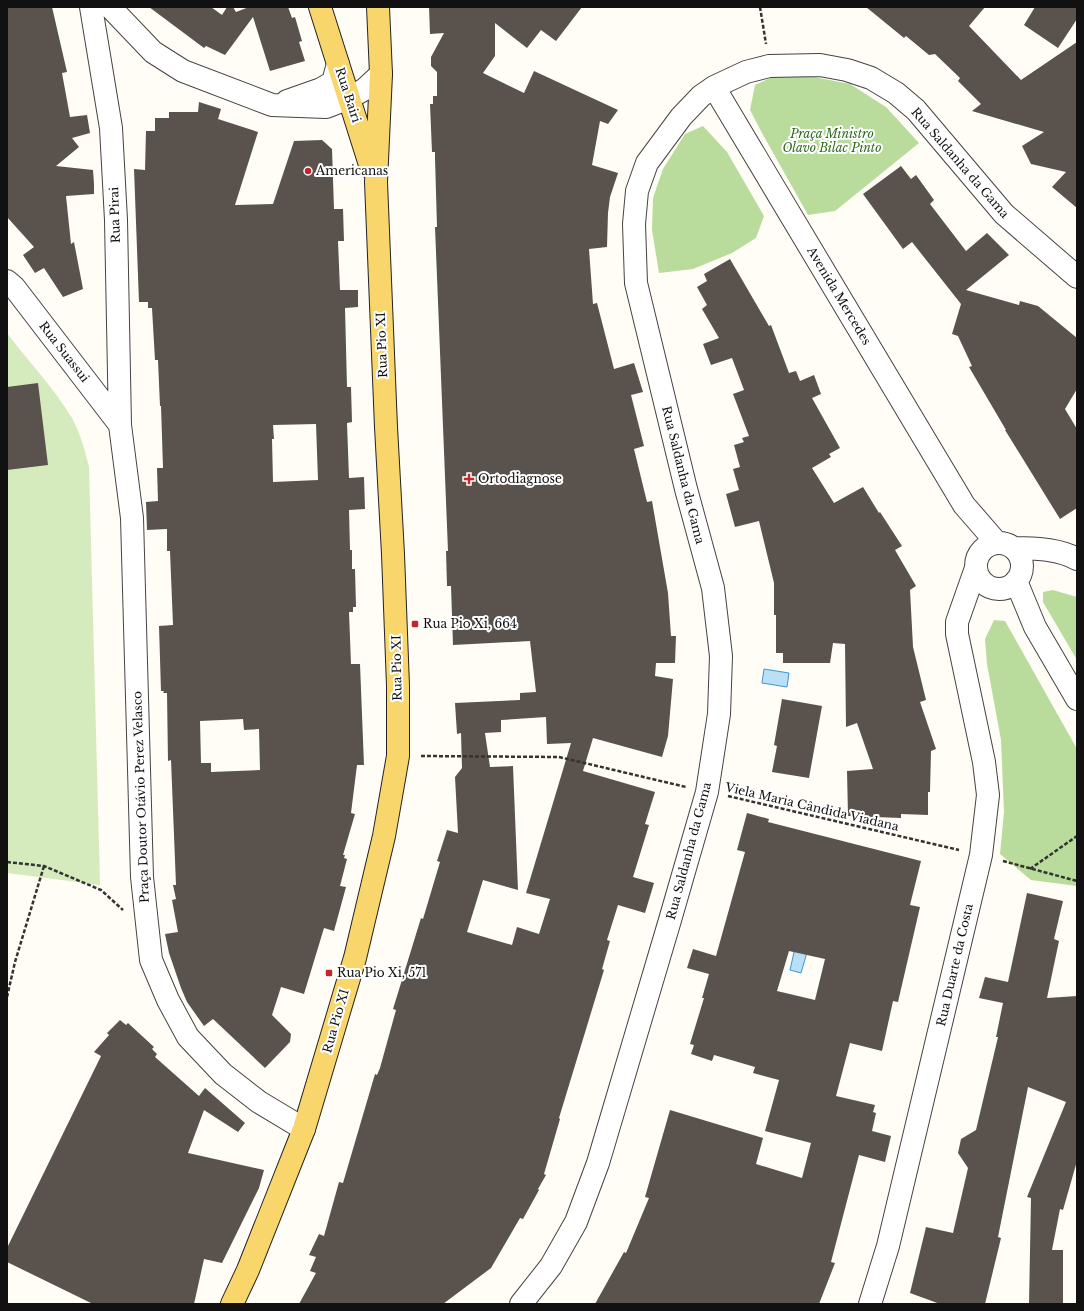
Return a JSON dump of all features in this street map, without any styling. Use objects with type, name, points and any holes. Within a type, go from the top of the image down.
[{"type":"main road","name":"Rua Bairi","points":[[320,7],[376,182]]},
{"type":"main road","name":"Rua Pio XI","points":[[232,1304],[248,1270],[304,1129],[355,958],[384,836],[398,756],[398,686],[394,561],[386,427],[376,182],[381,74],[378,7]]},
{"type":"street","name":"Rua Pirai","points":[[91,7],[111,128],[116,220],[120,425]]},
{"type":"street","points":[[110,7],[153,52],[183,71],[272,105],[326,107],[349,98],[365,88],[381,74]]},
{"type":"street","points":[[272,105],[322,89],[333,82],[338,64]]},
{"type":"street","name":"Rua Saldanha da Gama","points":[[520,1304],[551,1266],[576,1222],[592,1178],[707,792],[719,714],[722,656],[713,588],[682,474],[636,284],[634,224],[637,191],[647,162],[681,117],[701,96],[714,87],[746,72],[769,66],[820,65],[847,70],[871,78],[896,93],[916,110],[1004,214],[1077,276]]},
{"type":"street","name":"Avenida Mercedes","points":[[714,87],[964,505],[1077,699]]},
{"type":"street","name":"Rua Suassui","points":[[7,281],[18,293],[120,425]]},
{"type":"street","name":"Praça Doutor Otávio Perez Velasco","points":[[120,425],[132,518],[142,877],[151,960],[168,1000],[188,1037],[223,1074],[259,1102],[304,1129]]},
{"type":"street","points":[[1000,566],[1073,557]]},
{"type":"street","name":"Rua Duarte da Costa","points":[[870,1304],[888,1246],[981,855],[988,795],[982,755],[959,647],[957,622],[1000,566]]},
{"type":"path","points":[[760,7],[769,66]]},
{"type":"path","name":"Viela Maria Cândida Viadana","points":[[398,756],[558,757],[938,845]]},
{"type":"path","points":[[1029,869],[1077,836]]},
{"type":"path","points":[[981,855],[1077,881]]},
{"type":"path","points":[[7,862],[44,866],[101,890],[148,933]]},
{"type":"path","points":[[7,997],[15,962],[44,866]]},
{"type":"green space","name":"Praça Ministro Olavo Bilac Pinto","points":[[775,76],[814,77],[850,84],[886,107],[919,143],[835,211],[808,215],[750,110],[755,85]]},
{"type":"green space","points":[[703,126],[727,152],[764,216],[756,238],[732,253],[693,269],[659,273],[652,230],[653,198],[663,169],[685,134]]},
{"type":"green space","points":[[7,333],[49,385],[72,418],[82,442],[89,467],[100,885],[7,873]]},
{"type":"green space","points":[[1053,590],[1077,597],[1077,660],[1043,602],[1043,592]]},
{"type":"green space","points":[[994,620],[1005,621],[1077,749],[1077,886],[1031,880],[1000,854],[1004,812],[1001,740],[987,664],[985,639]]},
{"type":"water","points":[[764,669],[789,673],[787,687],[762,683]]},
{"type":"water","points":[[797,939],[810,942],[801,973],[790,970]]},
{"type":"building","points":[[7,7],[52,7],[67,72],[62,73],[70,117],[87,115],[90,133],[72,138],[79,147],[56,166],[93,170],[94,184],[94,194],[66,196],[71,244],[74,242],[83,289],[63,297],[44,268],[35,273],[23,255],[34,247],[7,217]]},
{"type":"building","points":[[149,7],[211,7],[222,15],[227,7],[233,7],[236,12],[249,7],[288,7],[292,18],[295,17],[302,41],[299,42],[305,61],[270,71],[253,17],[225,55],[206,46],[204,48]]},
{"type":"building","points":[[429,7],[582,7],[556,41],[541,30],[527,48],[495,23],[495,56],[483,73],[524,93],[534,71],[618,110],[608,124],[600,121],[592,165],[618,173],[610,197],[607,247],[589,249],[593,304],[597,303],[614,369],[634,363],[643,392],[631,395],[644,446],[634,449],[647,502],[652,501],[668,593],[671,636],[676,636],[675,663],[656,663],[655,676],[673,679],[668,736],[662,757],[593,738],[583,771],[655,792],[645,824],[649,825],[633,877],[654,883],[645,913],[618,905],[607,940],[610,941],[602,969],[604,970],[559,1118],[560,1119],[544,1174],[546,1175],[523,1219],[520,1218],[491,1268],[443,1304],[299,1304],[316,1273],[310,1271],[316,1257],[309,1255],[319,1234],[324,1236],[339,1182],[343,1183],[375,1074],[377,1075],[380,1068],[396,1010],[393,1009],[421,918],[423,919],[440,862],[437,861],[447,830],[458,833],[455,777],[462,768],[461,733],[457,734],[455,703],[520,700],[520,693],[536,692],[530,641],[453,645],[451,586],[447,586],[446,551],[448,551],[435,227],[437,227],[435,152],[432,152],[430,104],[433,104],[433,96],[437,96],[437,72],[431,66],[431,57],[444,33],[430,34]],"holes":[[[546,717],[547,744],[571,743],[526,893],[550,899],[539,934],[517,927],[512,945],[467,932],[483,880],[518,890],[513,766],[490,767],[485,733],[501,732],[501,720]]]},
{"type":"building","points":[[866,7],[985,7],[969,26],[1021,80],[1077,42],[1077,208],[1052,187],[1066,172],[1031,164],[1022,146],[1044,132],[972,111],[981,104],[958,81],[960,78],[935,54],[929,55],[906,36],[904,38]]},
{"type":"building","points":[[1035,7],[1077,7],[1077,19],[1058,48],[1024,25]]},
{"type":"building","points":[[199,102],[221,109],[218,119],[258,132],[235,205],[273,204],[294,141],[322,140],[332,149],[334,209],[343,209],[344,241],[338,241],[340,290],[358,290],[358,307],[345,308],[347,387],[351,387],[352,422],[347,423],[349,478],[364,477],[365,509],[349,510],[350,550],[352,550],[352,569],[355,569],[356,607],[353,607],[353,612],[349,612],[351,664],[360,664],[364,765],[357,765],[351,813],[355,814],[343,855],[345,855],[344,858],[347,859],[340,886],[346,887],[334,931],[324,928],[304,994],[281,987],[272,1015],[291,1034],[290,1042],[265,1068],[213,1019],[204,1026],[187,1002],[181,988],[169,953],[165,934],[178,932],[172,900],[176,899],[173,885],[176,885],[171,760],[168,761],[167,693],[163,693],[164,691],[161,691],[159,626],[173,625],[170,551],[167,551],[167,529],[147,530],[146,502],[158,501],[157,468],[163,468],[161,406],[158,360],[155,360],[152,308],[148,308],[148,302],[139,302],[134,169],[145,170],[146,131],[155,131],[155,118],[169,118],[169,112],[198,112]],"holes":[[[316,424],[318,480],[273,482],[273,425]],[[243,719],[244,730],[259,729],[260,770],[211,772],[211,763],[201,763],[200,721]]]},
{"type":"building","points":[[901,166],[911,179],[916,175],[934,200],[930,204],[966,251],[987,233],[1009,255],[966,290],[1019,305],[1020,301],[1038,306],[1077,338],[1077,389],[1065,409],[1077,429],[1077,508],[1060,519],[1005,430],[969,367],[972,366],[958,336],[952,334],[961,304],[912,242],[903,249],[863,194]]},
{"type":"building","points":[[730,259],[769,326],[771,325],[789,373],[796,371],[800,381],[814,375],[821,394],[812,398],[840,448],[829,454],[831,457],[812,468],[834,503],[863,487],[902,546],[895,550],[916,586],[910,590],[913,647],[926,700],[920,702],[936,749],[931,751],[928,815],[901,814],[901,818],[848,816],[847,771],[873,769],[857,723],[846,727],[845,644],[833,643],[830,663],[783,663],[783,653],[776,653],[774,583],[759,521],[735,527],[726,494],[739,490],[733,469],[740,467],[734,445],[744,442],[742,438],[749,436],[733,394],[744,390],[732,358],[711,365],[703,344],[719,338],[702,309],[707,305],[697,287],[707,281],[704,274]]},
{"type":"building","points":[[38,383],[48,465],[7,470],[7,387]]},
{"type":"building","points":[[782,699],[822,706],[809,778],[772,772],[777,746],[774,745]]},
{"type":"building","points":[[747,813],[769,819],[768,822],[921,861],[910,905],[920,907],[898,1002],[893,1001],[882,1051],[850,1043],[836,1096],[875,1105],[873,1112],[876,1113],[872,1131],[891,1136],[885,1162],[859,1155],[831,1262],[835,1263],[819,1304],[595,1304],[624,1252],[626,1253],[649,1198],[645,1197],[670,1110],[763,1138],[756,1164],[802,1178],[811,1143],[765,1131],[779,1080],[753,1073],[755,1067],[714,1055],[712,1061],[691,1054],[694,1045],[690,1044],[704,998],[702,998],[709,974],[687,968],[693,949],[716,956],[745,852],[737,850]],"holes":[[[789,951],[825,959],[815,1000],[777,991]]]},
{"type":"building","points":[[1027,893],[1063,901],[1054,939],[1059,941],[1047,998],[1077,996],[1077,1161],[1063,1210],[1060,1209],[1052,1250],[1063,1250],[1063,1304],[1029,1304],[1031,1198],[1027,1197],[1066,1102],[1028,1087],[998,1237],[1001,1238],[985,1304],[940,1304],[910,1293],[926,1227],[953,1233],[968,1168],[958,1153],[961,1139],[976,1130],[998,1037],[996,1037],[1003,1003],[979,998],[985,977],[1008,982]]},
{"type":"building","points":[[120,1020],[126,1025],[128,1023],[154,1047],[152,1049],[157,1054],[155,1057],[199,1096],[205,1088],[245,1123],[238,1132],[204,1110],[188,1153],[264,1170],[259,1188],[222,1263],[204,1259],[194,1304],[93,1304],[7,1262],[7,1248],[101,1056],[94,1052],[109,1035],[107,1033]]},
{"type":"place","name":"Americanas","points":[[308,171]]},
{"type":"place","name":"Ortodiagnose","points":[[469,479]]},
{"type":"place","name":"Rua Pio Xi, 664","points":[[415,624]]},
{"type":"place","name":"Rua Pio Xi, 571","points":[[329,973]]}]
